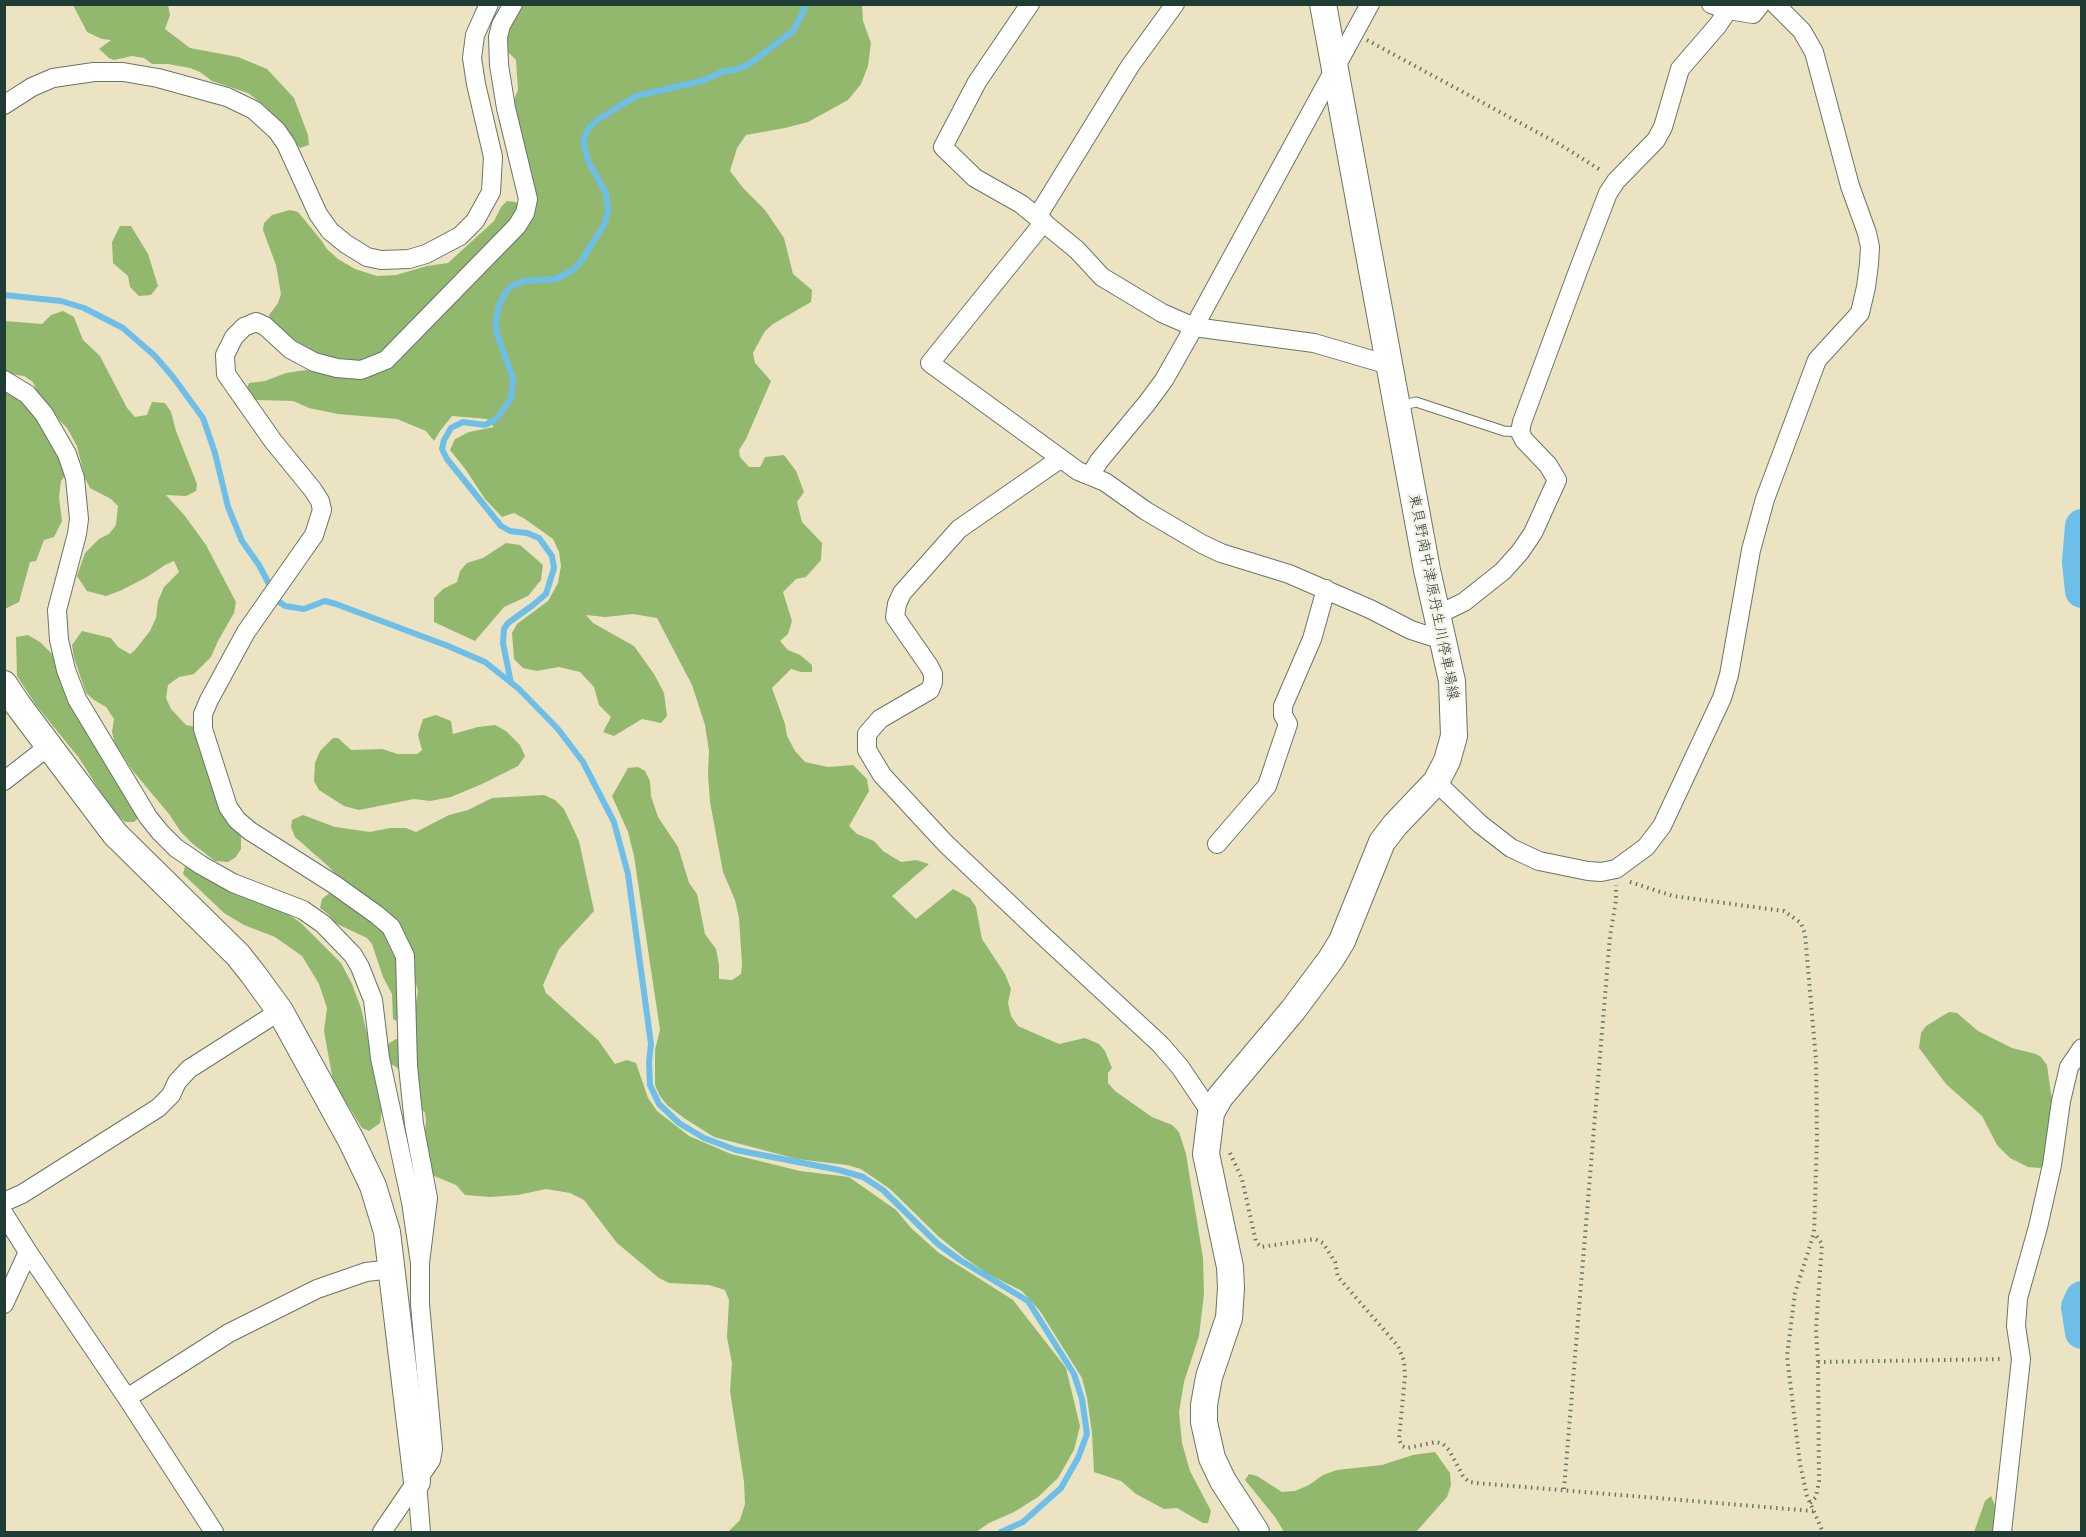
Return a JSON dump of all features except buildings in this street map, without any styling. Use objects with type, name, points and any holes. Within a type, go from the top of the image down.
[{"type":"main road","name":"東貝野南中津原丹生川停車場線","points":[[1256,1533],[1223,1481],[1212,1458],[1204,1422],[1204,1404],[1209,1377],[1229,1318],[1231,1288],[1230,1267],[1206,1154],[1210,1113],[1220,1097],[1293,1010],[1331,959],[1342,941],[1382,842],[1436,782],[1447,761],[1454,736],[1452,681],[1439,628],[1322,5]]},
{"type":"main road","points":[[4,684],[115,834],[238,955],[280,1011],[351,1140],[373,1186],[387,1232],[417,1482]]},
{"type":"street","points":[[4,105],[32,87],[54,78],[94,72],[123,72],[158,78],[227,97],[254,110],[277,131],[286,144],[318,214],[330,231],[346,244],[367,256],[381,260],[409,259],[435,250],[460,236],[475,221],[491,192],[493,157],[472,58],[475,35],[489,4]]},
{"type":"street","points":[[382,1533],[431,1460],[433,1449],[420,1304],[420,1263],[428,1198],[414,1124],[408,1066],[405,956],[391,927],[377,915],[335,885],[250,831],[237,820],[228,807],[203,729],[203,714],[209,700],[246,632],[317,528],[322,510],[320,501],[273,441],[226,374],[225,355],[234,337],[244,327],[256,322],[265,326],[290,349],[314,362],[337,368],[361,370],[386,360],[517,225],[525,213],[528,199],[506,108],[499,65],[498,37],[501,25],[513,4]]},
{"type":"street","points":[[1030,4],[977,82],[943,147],[975,177],[1021,204],[1040,219],[1088,259],[1102,278],[1162,313],[1194,327],[1314,343],[1389,365]]},
{"type":"street","points":[[1175,4],[1130,66],[1040,219],[930,363],[1078,471],[1105,482],[1146,511],[1221,553],[1289,574],[1370,609],[1411,630],[1439,628],[1464,602],[1503,571],[1533,533],[1557,480],[1553,472],[1524,441],[1520,432],[1522,422],[1608,193],[1616,181],[1656,140],[1663,127],[1680,69],[1718,25],[1720,7],[1753,14],[1761,4]]},
{"type":"street","points":[[1090,476],[1099,461],[1153,395],[1194,327],[1370,4]]},
{"type":"street","points":[[1436,782],[1480,824],[1510,848],[1539,861],[1588,871],[1601,872],[1616,869],[1646,847],[1662,826],[1722,698],[1729,675],[1751,550],[1765,498],[1817,360],[1860,313],[1866,287],[1870,247],[1850,186],[1814,52],[1802,31],[1775,4]]},
{"type":"street","points":[[1322,5],[1353,34]]},
{"type":"street","points":[[4,380],[20,388],[36,404],[53,427],[67,454],[75,478],[79,519],[57,610],[59,640],[66,670],[77,699],[142,807],[160,832],[184,855],[233,883],[303,910],[323,924],[339,940],[360,968],[373,1000],[380,1058],[411,1202],[420,1263]]},
{"type":"street","points":[[1060,459],[959,530],[902,593],[897,604],[896,617],[929,666],[933,674],[933,682],[930,690],[880,719],[867,734],[867,750],[882,775],[946,844],[1160,1044],[1180,1067],[1210,1113]]},
{"type":"street","points":[[1217,844],[1267,786],[1288,724],[1283,715],[1283,706],[1312,639],[1326,589]]},
{"type":"street","points":[[4,782],[49,746]]},
{"type":"street","points":[[4,1202],[22,1194],[159,1108],[189,1068],[280,1011]]},
{"type":"street","points":[[2002,1533],[2021,1359],[2016,1326],[2018,1298],[2050,1175],[2061,1101],[2069,1067],[2082,1048]]},
{"type":"street","points":[[4,1214],[214,1533]]},
{"type":"street","points":[[4,1304],[28,1252]]},
{"type":"street","points":[[127,1398],[229,1334],[318,1289],[366,1272],[392,1269]]},
{"type":"street","points":[[417,1482],[421,1533]]},
{"type":"lane","points":[[1397,406],[1416,402],[1504,431],[1520,432]]},
{"type":"path","points":[[1353,34],[1559,144],[1616,181]]},
{"type":"path","points":[[1616,869],[1629,882],[1673,896],[1784,911],[1801,923],[1805,933],[1816,1060],[1817,1140],[1814,1233],[1796,1293],[1786,1356],[1800,1464],[1807,1496],[1823,1533]]},
{"type":"path","points":[[1564,1489],[1610,936],[1616,900],[1616,869]]},
{"type":"path","points":[[1226,1146],[1242,1179],[1256,1242],[1261,1247],[1314,1239],[1323,1243],[1335,1262],[1338,1277],[1398,1346],[1404,1360],[1405,1376],[1399,1438],[1402,1446],[1407,1448],[1437,1442],[1443,1444],[1469,1482],[1813,1510]]},
{"type":"path","points":[[1810,1504],[1816,1497],[1819,1481],[1816,1329],[1822,1244],[1814,1233]]},
{"type":"path","points":[[1818,1362],[2021,1359]]},
{"type":"green space","points":[[73,5],[168,5],[170,15],[165,29],[190,48],[238,57],[267,69],[294,98],[308,135],[309,145],[300,148],[265,106],[248,93],[212,81],[200,72],[168,64],[152,64],[144,58],[132,56],[114,60],[109,58],[99,49],[111,40],[102,39],[87,32]]},
{"type":"green space","points":[[521,5],[862,5],[863,21],[871,43],[868,66],[861,84],[848,100],[808,122],[746,135],[737,148],[730,171],[765,210],[784,238],[793,274],[812,290],[811,302],[765,331],[753,353],[755,363],[771,381],[739,450],[740,457],[749,467],[760,467],[765,457],[784,455],[796,471],[804,492],[797,502],[802,522],[822,543],[821,560],[806,577],[796,579],[783,592],[792,621],[788,634],[780,641],[788,650],[800,655],[812,665],[812,672],[791,669],[772,688],[787,736],[795,751],[805,762],[828,767],[853,765],[867,779],[869,791],[849,826],[857,834],[874,841],[883,851],[901,862],[916,860],[929,864],[892,896],[916,919],[953,889],[970,898],[976,907],[982,939],[1005,974],[1011,989],[1008,1003],[1011,1016],[1018,1026],[1059,1044],[1085,1038],[1099,1044],[1105,1051],[1112,1068],[1108,1073],[1108,1083],[1115,1091],[1152,1117],[1172,1125],[1179,1132],[1186,1154],[1203,1258],[1204,1294],[1199,1336],[1184,1382],[1179,1412],[1182,1443],[1190,1471],[1211,1511],[1208,1523],[1203,1523],[1177,1508],[1164,1509],[1136,1494],[1121,1481],[1094,1472],[1092,1433],[1082,1378],[1040,1311],[1022,1291],[988,1274],[965,1258],[938,1236],[890,1189],[861,1169],[797,1159],[714,1137],[684,1118],[667,1105],[660,1096],[655,1085],[655,1050],[660,1030],[634,856],[628,832],[612,796],[628,768],[638,767],[645,771],[650,781],[651,796],[658,817],[678,847],[689,883],[697,894],[705,934],[716,949],[719,979],[732,980],[741,974],[742,964],[739,918],[735,900],[723,872],[710,802],[709,751],[705,725],[692,685],[657,618],[633,614],[605,617],[586,615],[593,623],[634,646],[664,693],[667,716],[661,723],[642,719],[614,736],[603,732],[611,717],[599,705],[594,687],[580,672],[559,667],[537,671],[523,668],[514,659],[512,633],[517,624],[548,601],[558,583],[561,566],[559,552],[553,539],[514,513],[502,517],[485,499],[450,450],[455,439],[469,432],[494,427],[487,419],[452,416],[434,441],[426,431],[397,419],[338,414],[309,408],[293,401],[256,400],[248,392],[249,383],[306,370],[359,377],[523,228],[513,102],[518,90],[516,60],[503,47],[504,36]]},
{"type":"green space","points":[[507,201],[520,205],[522,211],[381,356],[350,364],[311,355],[271,323],[269,315],[278,303],[281,294],[276,265],[263,230],[264,223],[272,215],[290,210],[298,212],[327,249],[338,259],[355,269],[377,276],[396,275],[448,263],[494,221]]},
{"type":"green space","points":[[120,226],[131,226],[148,254],[158,286],[151,295],[139,296],[130,287],[128,276],[113,263],[112,242]]},
{"type":"green space","points":[[63,311],[74,317],[83,340],[100,356],[127,408],[135,417],[147,415],[152,402],[165,403],[171,412],[197,484],[196,491],[186,496],[166,495],[206,545],[236,602],[234,613],[211,657],[194,674],[179,677],[168,685],[166,698],[171,709],[186,725],[195,727],[241,833],[241,849],[236,857],[228,862],[215,861],[193,844],[133,771],[115,744],[112,732],[114,719],[106,707],[86,693],[74,658],[72,645],[82,631],[111,638],[118,647],[130,654],[135,650],[150,631],[156,618],[158,601],[164,587],[179,572],[174,561],[122,590],[106,596],[87,591],[77,576],[85,553],[99,539],[109,534],[116,525],[118,506],[111,499],[90,488],[85,478],[77,446],[67,428],[40,400],[33,382],[24,376],[5,373],[5,321],[42,324],[51,315]]},
{"type":"green space","points":[[4,387],[38,417],[64,465],[64,477],[61,481],[59,497],[62,521],[54,537],[44,540],[36,561],[30,562],[19,602],[7,608],[4,607]]},
{"type":"green space","points":[[506,543],[520,545],[543,565],[541,580],[528,596],[504,607],[475,641],[434,622],[434,598],[443,589],[457,582],[460,571],[467,563],[483,558]]},
{"type":"green space","points":[[28,635],[40,642],[56,658],[139,817],[134,822],[125,822],[118,815],[79,758],[36,705],[17,676],[16,637]]},
{"type":"green space","points":[[436,715],[451,721],[453,734],[495,725],[506,731],[520,745],[525,756],[518,766],[482,784],[451,797],[430,801],[414,799],[359,810],[344,806],[319,790],[314,781],[315,763],[320,751],[333,738],[338,738],[351,750],[382,749],[398,754],[417,754],[422,750],[418,735],[423,719]]},
{"type":"green space","points":[[544,795],[555,800],[564,809],[579,841],[594,911],[559,949],[543,985],[546,993],[598,1040],[615,1064],[627,1060],[636,1063],[648,1098],[657,1111],[689,1136],[731,1154],[800,1171],[849,1177],[896,1210],[911,1228],[939,1253],[1013,1300],[1066,1368],[1080,1426],[1074,1450],[1058,1478],[1038,1497],[976,1532],[728,1532],[740,1520],[745,1504],[744,1482],[730,1391],[732,1363],[727,1337],[729,1300],[725,1290],[709,1285],[669,1283],[659,1278],[617,1243],[584,1200],[570,1193],[546,1189],[518,1195],[490,1197],[465,1195],[456,1185],[432,1175],[424,1139],[425,1113],[417,1104],[411,1029],[418,991],[411,954],[328,866],[295,837],[291,827],[292,820],[303,815],[335,827],[370,832],[406,828],[416,832],[449,815],[468,810],[492,798]]},
{"type":"green space","points":[[186,862],[279,908],[301,923],[341,963],[361,1008],[383,1104],[380,1123],[369,1131],[362,1128],[333,1081],[324,1031],[327,1008],[319,984],[302,956],[275,937],[244,925],[224,913],[183,874]]},
{"type":"green space","points":[[331,892],[382,925],[399,956],[400,1023],[393,1019],[392,994],[383,977],[372,944],[367,938],[335,923],[320,908],[322,899]]},
{"type":"green space","points":[[1949,1012],[1957,1013],[1978,1031],[2012,1048],[2036,1054],[2047,1065],[2056,1114],[2048,1162],[2040,1168],[2028,1167],[2010,1158],[1997,1145],[1982,1116],[1946,1084],[1919,1048],[1921,1033],[1926,1026]]},
{"type":"green space","points":[[396,1039],[402,1040],[402,1067],[399,1069],[388,1062],[385,1050],[388,1044]]},
{"type":"green space","points":[[1435,1452],[1450,1473],[1451,1485],[1447,1497],[1416,1532],[1284,1532],[1275,1517],[1245,1480],[1249,1474],[1257,1476],[1282,1492],[1295,1491],[1337,1470],[1382,1465],[1413,1455]]},
{"type":"green space","points":[[1991,1496],[1998,1513],[1995,1532],[1974,1532],[1985,1501]]},
{"type":"waterway","points":[[511,683],[503,643],[504,629],[508,623],[546,594],[554,568],[552,556],[539,538],[527,533],[510,531],[501,526],[447,459],[442,449],[451,428],[463,422],[485,425],[496,419],[511,399],[513,378],[496,331],[499,306],[510,287],[524,281],[556,279],[573,270],[604,225],[608,212],[606,193],[589,163],[584,146],[584,138],[589,128],[597,120],[636,96],[702,81],[724,71],[748,65],[793,31],[805,4]]},
{"type":"waterway","points":[[4,295],[61,301],[84,308],[123,328],[155,356],[203,418],[215,453],[228,507],[242,541],[259,565],[278,601],[285,606],[304,609],[325,601],[336,604],[485,662],[519,689],[558,729],[583,762],[614,822],[628,874],[651,1044],[650,1085],[659,1104],[679,1123],[704,1138],[736,1150],[839,1170],[863,1177],[883,1190],[938,1244],[1028,1301],[1074,1374],[1082,1399],[1087,1434],[1078,1458],[1061,1488],[1023,1522],[1001,1532]]},
{"type":"waterway","points":[[2082,526],[2079,562],[2082,591]]},
{"type":"waterway","points":[[2082,1298],[2078,1307],[2082,1332]]}]
